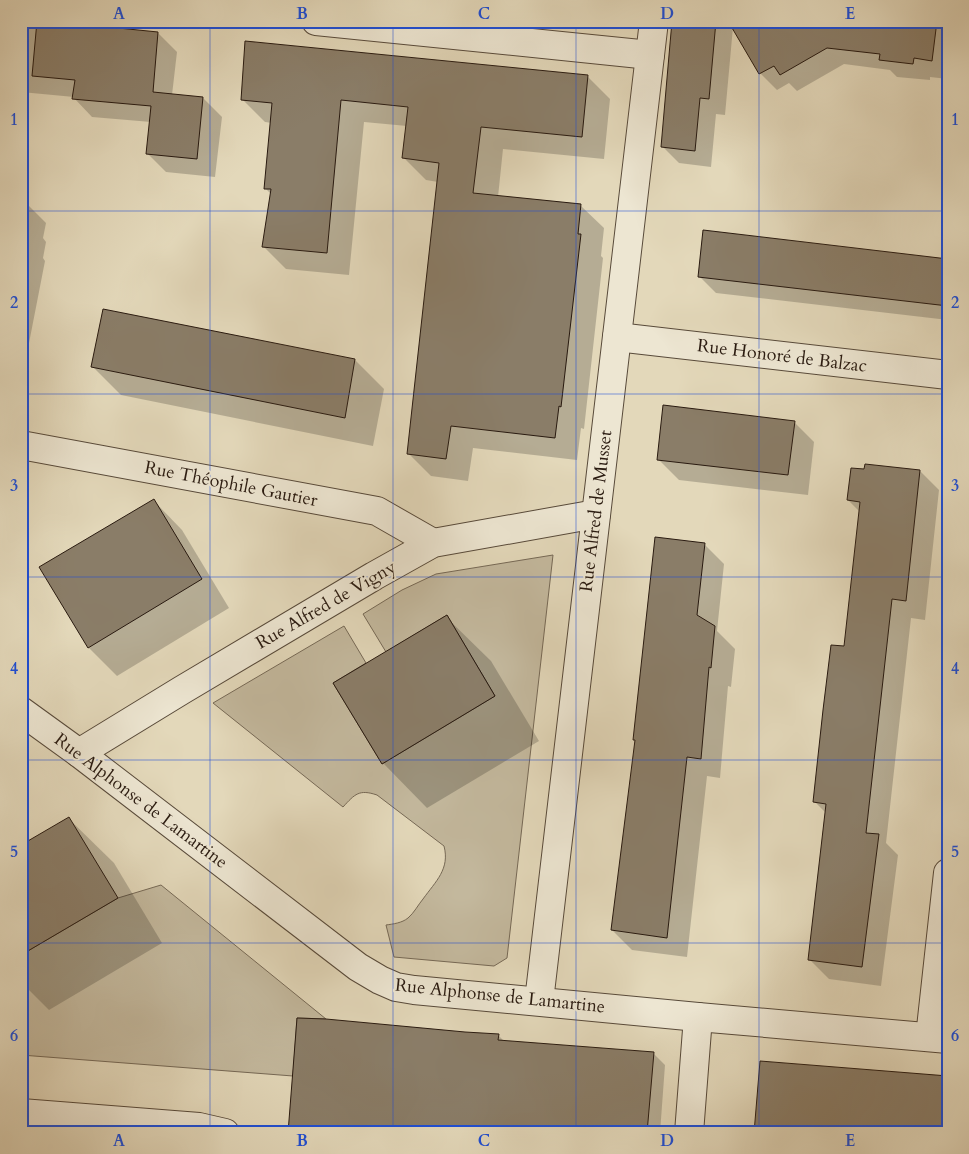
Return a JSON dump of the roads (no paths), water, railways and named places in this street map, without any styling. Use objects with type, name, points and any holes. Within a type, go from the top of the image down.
[{"type":"street","points":[[316,21],[650,54]]},
{"type":"street","name":"Rue Alfred de Musset","points":[[539,1001],[654,21]]},
{"type":"street","name":"Rue Honoré de Balzac","points":[[617,337],[948,375]]},
{"type":"street","name":"Rue Théophile Gautier","points":[[21,445],[377,511],[433,542]]},
{"type":"street","name":"Rue Alfred de Vigny","points":[[79,754],[190,685],[433,542],[596,514]]},
{"type":"street","name":"Rue Alphonse de Lamartine","points":[[21,711],[358,967],[396,987],[698,1017],[939,1038]]},
{"type":"street","points":[[939,1038],[948,873]]},
{"type":"street","points":[[689,1133],[698,1017]]},
{"type":"street","points":[[21,1112],[199,1127],[225,1133]]}]
